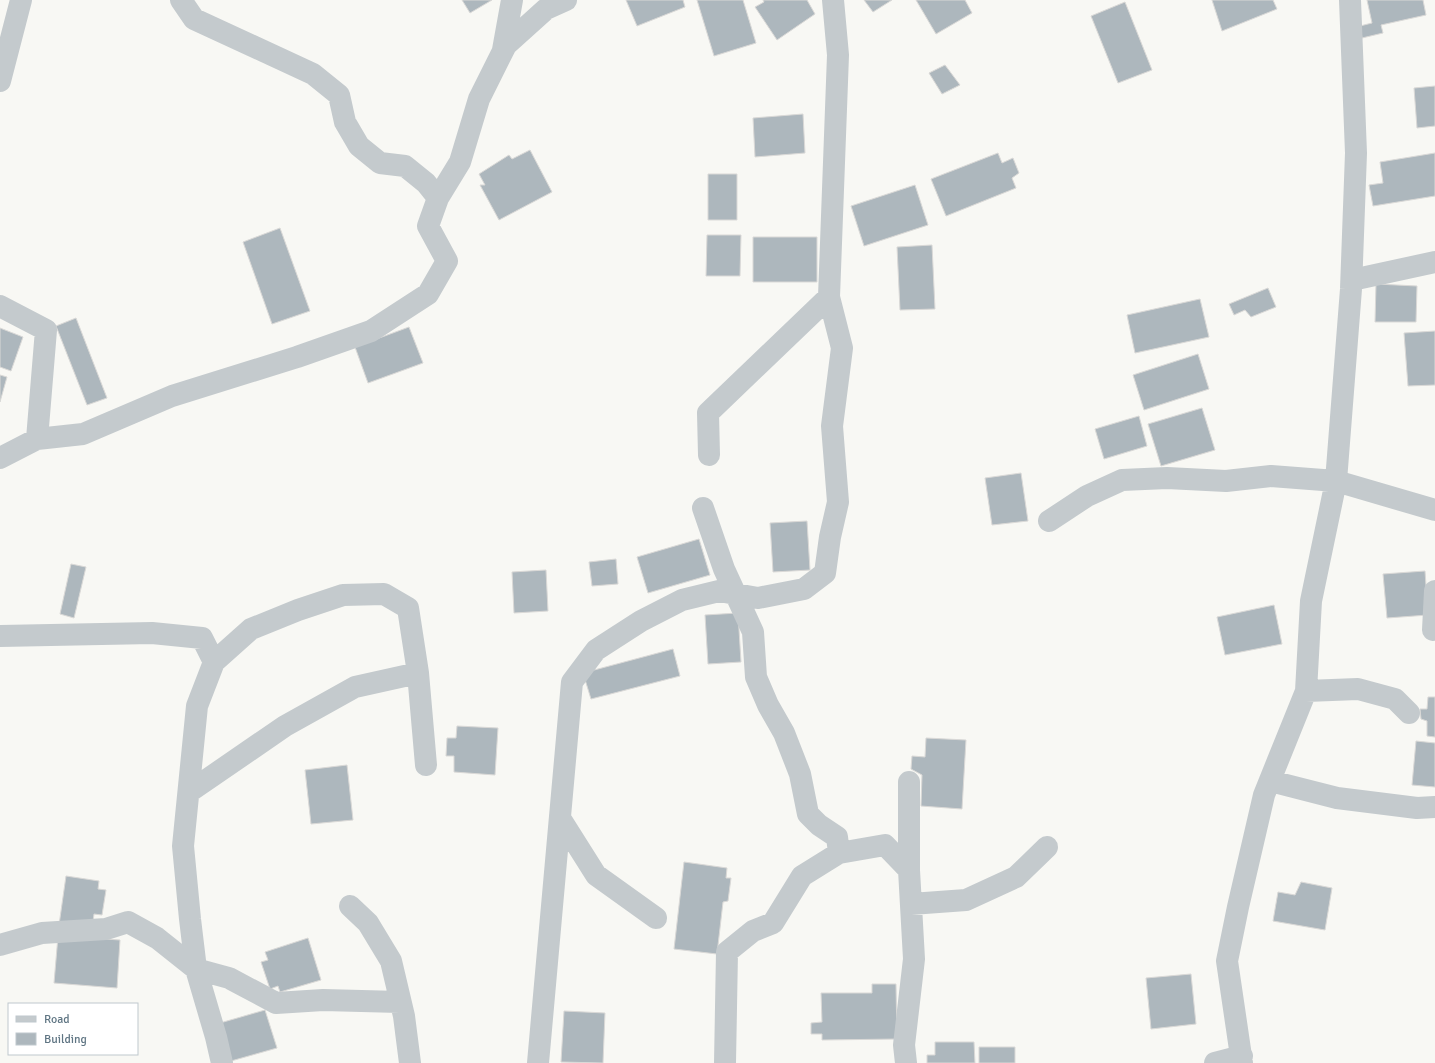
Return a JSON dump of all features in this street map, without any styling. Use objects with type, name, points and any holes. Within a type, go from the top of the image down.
[{"type":"street","points":[[0,81],[21,0]]},
{"type":"street","points":[[181,0],[194,19],[313,74],[339,95],[345,122],[359,146],[380,163],[405,166],[426,183],[438,198]]},
{"type":"street","points":[[503,50],[512,0]]},
{"type":"street","points":[[0,458],[37,439],[82,434],[172,396],[297,357],[371,331],[428,294],[447,261],[428,226],[438,198],[460,162],[479,99],[506,45],[546,9],[566,0]]},
{"type":"street","points":[[538,1063],[572,682],[596,650],[641,621],[682,600],[719,591],[758,598],[804,589],[825,573],[830,537],[838,502],[832,426],[842,348],[829,298],[838,55],[833,0]]},
{"type":"street","points":[[1216,1063],[1242,1060],[1227,961],[1264,795],[1306,691],[1311,601],[1336,481],[1352,280],[1356,153],[1350,0]]},
{"type":"street","points":[[1352,280],[1435,262]]},
{"type":"street","points":[[709,455],[708,413],[829,298]]},
{"type":"street","points":[[0,306],[46,330],[37,439]]},
{"type":"street","points":[[1049,522],[1087,496],[1122,480],[1167,478],[1226,481],[1271,476],[1336,481],[1435,510]]},
{"type":"street","points":[[703,508],[724,569],[753,632],[756,677],[768,705],[784,733],[800,774],[808,814],[819,825],[837,837],[839,853]]},
{"type":"street","points":[[1433,630],[1435,591]]},
{"type":"street","points":[[222,1063],[196,969],[182,846],[189,792],[197,706],[214,662],[251,629],[298,610],[343,595],[384,594],[408,608],[418,672],[426,765]]},
{"type":"street","points":[[0,636],[152,633],[202,638],[214,662]]},
{"type":"street","points":[[189,792],[285,726],[354,686],[418,672]]},
{"type":"street","points":[[1306,691],[1358,689],[1395,699],[1410,713]]},
{"type":"street","points":[[1270,781],[1337,798],[1417,808],[1435,807]]},
{"type":"street","points":[[906,1063],[904,1045],[914,959],[909,870],[909,782]]},
{"type":"street","points":[[560,818],[596,874],[656,918]]},
{"type":"street","points":[[725,1063],[727,952],[753,931],[773,923],[802,876],[839,853],[885,845],[909,870]]},
{"type":"street","points":[[911,904],[966,900],[1016,877],[1048,847]]},
{"type":"street","points":[[350,906],[368,923],[391,961],[404,1016],[410,1063]]},
{"type":"street","points":[[0,945],[42,933],[106,929],[128,922],[157,938],[196,969],[229,978],[276,1003],[322,1000],[400,1002]]},
{"type":"building","points":[[462,0],[492,0],[470,13]]},
{"type":"building","points":[[626,0],[683,0],[685,7],[637,26]]},
{"type":"building","points":[[697,0],[743,0],[756,43],[714,56]]},
{"type":"building","points":[[763,0],[807,0],[815,14],[777,40],[755,7],[764,2]]},
{"type":"building","points":[[864,0],[892,0],[873,12]]},
{"type":"building","points":[[916,0],[965,0],[972,13],[936,34]]},
{"type":"building","points":[[1212,0],[1273,0],[1277,9],[1222,31]]},
{"type":"building","points":[[1367,0],[1423,0],[1426,15],[1381,25],[1383,33],[1362,38],[1360,26],[1372,23]]},
{"type":"building","points":[[1125,2],[1152,70],[1118,83],[1091,16]]},
{"type":"building","points":[[945,65],[960,85],[942,94],[929,73]]},
{"type":"building","points":[[1435,86],[1435,126],[1417,128],[1414,88]]},
{"type":"building","points":[[803,114],[805,153],[755,157],[753,118]]},
{"type":"building","points":[[530,150],[552,192],[499,220],[480,185],[485,185],[479,174],[509,155],[512,159]]},
{"type":"building","points":[[998,153],[1002,163],[1013,158],[1019,173],[1012,178],[1016,188],[946,216],[931,179]]},
{"type":"building","points":[[1435,153],[1435,196],[1373,206],[1369,185],[1383,183],[1380,162]]},
{"type":"building","points":[[708,174],[737,174],[737,220],[708,220]]},
{"type":"building","points":[[915,185],[928,225],[864,246],[851,206]]},
{"type":"building","points":[[280,228],[310,311],[272,324],[243,242]]},
{"type":"building","points":[[707,235],[741,235],[740,276],[706,276]]},
{"type":"building","points":[[753,237],[817,237],[817,282],[753,282]]},
{"type":"building","points":[[932,245],[935,309],[900,310],[897,247]]},
{"type":"building","points":[[1376,284],[1417,286],[1416,322],[1375,322]]},
{"type":"building","points":[[1268,288],[1276,307],[1251,317],[1245,310],[1234,315],[1229,304]]},
{"type":"building","points":[[1200,299],[1209,337],[1135,353],[1127,315]]},
{"type":"building","points":[[76,318],[107,398],[87,405],[56,326]]},
{"type":"building","points":[[409,327],[423,363],[368,383],[355,347]]},
{"type":"building","points":[[0,328],[23,337],[11,371],[0,367]]},
{"type":"building","points":[[1435,331],[1435,385],[1408,386],[1404,333]]},
{"type":"building","points":[[1198,354],[1209,389],[1144,410],[1133,375]]},
{"type":"building","points":[[0,375],[7,377],[0,402]]},
{"type":"building","points":[[1202,408],[1215,450],[1161,466],[1148,424]]},
{"type":"building","points":[[1139,416],[1147,446],[1104,459],[1095,429]]},
{"type":"building","points":[[1021,473],[1028,521],[992,525],[985,478]]},
{"type":"building","points":[[807,521],[810,570],[773,572],[770,523]]},
{"type":"building","points":[[699,539],[710,575],[648,593],[637,557]]},
{"type":"building","points":[[616,559],[618,584],[592,586],[589,562]]},
{"type":"building","points":[[71,564],[86,567],[74,618],[60,614]]},
{"type":"building","points":[[546,570],[548,611],[514,613],[512,572]]},
{"type":"building","points":[[1425,571],[1428,615],[1387,618],[1383,574]]},
{"type":"building","points":[[1274,605],[1282,644],[1225,655],[1217,617]]},
{"type":"building","points":[[738,613],[741,662],[708,664],[705,615]]},
{"type":"building","points":[[673,649],[680,676],[591,699],[583,673]]},
{"type":"building","points":[[1428,697],[1435,697],[1435,737],[1427,736],[1427,721],[1421,719],[1420,709],[1427,709]]},
{"type":"building","points":[[457,726],[498,728],[495,775],[454,772],[454,756],[446,756],[447,738],[456,738]]},
{"type":"building","points":[[926,738],[966,740],[962,809],[921,806],[922,775],[911,769],[912,756],[925,757]]},
{"type":"building","points":[[1416,741],[1435,743],[1435,787],[1412,785]]},
{"type":"building","points":[[347,765],[353,820],[311,824],[305,770]]},
{"type":"building","points":[[684,862],[727,868],[726,878],[731,878],[728,901],[723,902],[717,954],[674,949]]},
{"type":"building","points":[[66,876],[99,881],[98,889],[106,890],[102,915],[94,914],[92,929],[59,925]]},
{"type":"building","points":[[1301,882],[1332,888],[1325,930],[1273,921],[1278,892],[1295,895]]},
{"type":"building","points":[[58,936],[120,940],[117,988],[54,983]]},
{"type":"building","points":[[308,938],[321,980],[280,992],[278,986],[270,989],[261,962],[268,960],[265,952]]},
{"type":"building","points":[[1191,974],[1196,1024],[1151,1029],[1146,978]]},
{"type":"building","points":[[872,984],[896,984],[897,1039],[822,1040],[822,1034],[811,1034],[811,1023],[822,1022],[821,993],[872,993]]},
{"type":"building","points":[[265,1010],[277,1048],[231,1061],[220,1023]]},
{"type":"building","points":[[564,1011],[605,1013],[603,1063],[561,1062]]},
{"type":"building","points":[[935,1042],[974,1042],[975,1063],[927,1063],[927,1055],[935,1055]]},
{"type":"building","points":[[979,1047],[1015,1047],[1015,1063],[979,1063]]}]
